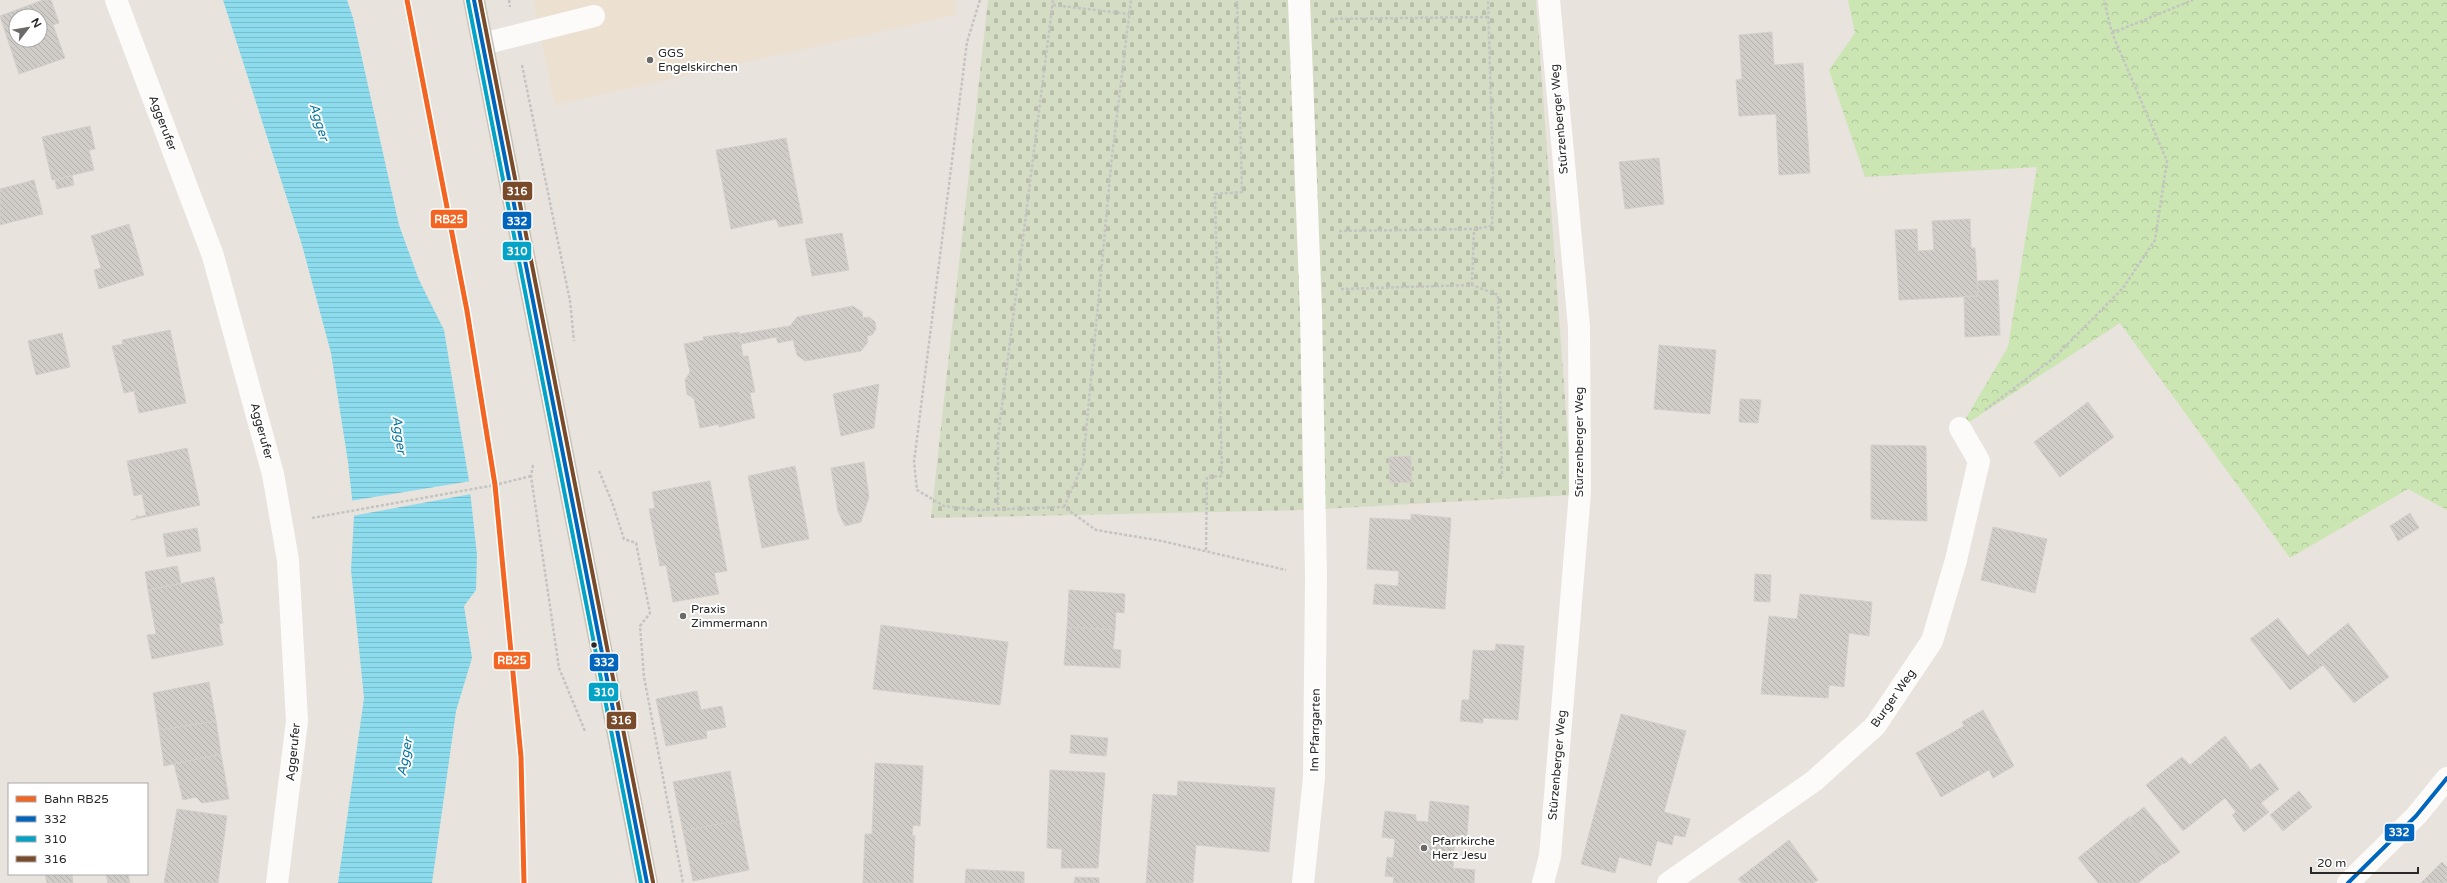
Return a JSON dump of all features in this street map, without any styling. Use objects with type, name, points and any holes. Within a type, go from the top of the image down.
[{"type":"main road","points":[[474,0],[647,883]]},
{"type":"street","name":"Aggerufer","points":[[116,0],[214,256],[273,474],[288,560],[297,721],[277,883]]},
{"type":"street","name":"Stürzenberger Weg","points":[[1543,883],[1550,856],[1580,492],[1579,327],[1549,0]]},
{"type":"street","name":"Im Pfarrgarten","points":[[1299,10],[1310,290],[1316,577],[1314,778],[1304,883]]},
{"type":"street","points":[[483,44],[594,16]]},
{"type":"street","name":"Burger Weg","points":[[1668,883],[1814,781],[1875,726],[1932,641],[1956,560],[1979,460],[1960,428]]},
{"type":"street","points":[[2348,883],[2416,816],[2447,778]]},
{"type":"path","points":[[980,0],[967,42],[914,462],[916,490],[944,506],[979,510],[1064,507],[1096,530],[1206,550],[1316,577]]},
{"type":"path","points":[[998,510],[998,437],[1053,0]]},
{"type":"path","points":[[1064,507],[1083,464],[1112,156],[1131,0]]},
{"type":"path","points":[[1206,550],[1208,477],[1222,476],[1215,194],[1242,192],[1237,0]]},
{"type":"path","points":[[1308,232],[1474,229],[1492,226],[1494,174],[1488,0]]},
{"type":"path","points":[[1960,428],[2054,358],[2123,288],[2155,240],[2167,161],[2112,33],[2104,0]]},
{"type":"path","points":[[2112,33],[2193,0]]},
{"type":"path","points":[[1053,5],[1129,14]]},
{"type":"path","points":[[1299,10],[1489,17]]},
{"type":"path","points":[[528,91],[570,301],[574,346]]},
{"type":"path","points":[[1472,285],[1474,229]]},
{"type":"path","points":[[1310,290],[1472,285],[1498,295],[1502,477]]},
{"type":"path","points":[[534,460],[531,476],[559,668],[586,733]]},
{"type":"path","points":[[597,468],[612,502],[624,539],[636,543],[650,613],[640,626],[644,677],[683,883]]},
{"type":"path","points":[[308,518],[475,488],[531,476]]},
{"type":"shaded area","name":"GGS Engelskirchen","points":[[533,0],[956,0],[955,15],[555,105]]},
{"type":"green space","points":[[988,0],[1536,0],[1572,495],[1306,510],[931,518]]},
{"type":"green space","points":[[1848,0],[2447,0],[2447,510],[2408,489],[2290,558],[2120,323],[1960,428],[2008,347],[2037,167],[1865,177],[1829,70],[1855,33]]},
{"type":"water","name":"Agger","points":[[223,0],[347,0],[353,18],[399,225],[419,280],[444,330],[469,481],[477,555],[476,590],[464,606],[472,658],[456,711],[432,883],[338,883],[364,698],[351,570],[354,516],[348,462],[331,353],[302,245]]},
{"type":"pier","points":[[471,481],[471,494],[352,516],[350,501]]},
{"type":"building","points":[[43,0],[51,0],[59,23],[53,25],[65,58],[19,74],[10,48],[48,48],[48,8],[22,8]]},
{"type":"building","points":[[8,13],[8,40],[0,16]]},
{"type":"building","points":[[1772,32],[1774,65],[1803,63],[1810,173],[1779,175],[1776,114],[1739,116],[1736,80],[1742,79],[1739,35]]},
{"type":"building","points":[[90,126],[95,149],[89,150],[94,170],[52,180],[42,137]]},
{"type":"building","points":[[786,138],[803,223],[779,227],[776,219],[731,229],[716,150]]},
{"type":"building","points":[[1659,158],[1664,204],[1625,209],[1619,162]]},
{"type":"building","points":[[72,176],[74,185],[57,189],[55,180]]},
{"type":"building","points":[[34,180],[43,214],[0,225],[0,189]]},
{"type":"building","points":[[1970,219],[1971,248],[1975,248],[1978,296],[1899,300],[1895,230],[1917,229],[1918,251],[1934,250],[1932,221]]},
{"type":"building","points":[[129,224],[144,275],[99,289],[94,270],[101,268],[91,236]]},
{"type":"building","points":[[842,233],[849,270],[812,276],[805,239]]},
{"type":"building","points":[[1998,280],[2000,335],[1965,337],[1964,296],[1978,296],[1977,281]]},
{"type":"building","points":[[853,306],[862,312],[863,318],[869,317],[875,322],[876,329],[872,335],[867,336],[868,342],[861,351],[805,361],[797,355],[793,340],[778,343],[776,337],[741,344],[739,334],[790,326],[797,317]]},
{"type":"building","points":[[170,330],[186,403],[139,413],[134,391],[124,393],[112,346],[123,344],[122,340]]},
{"type":"building","points":[[739,332],[743,356],[748,356],[755,392],[750,393],[755,418],[719,427],[719,424],[700,428],[694,399],[687,394],[685,380],[690,372],[684,344],[704,340],[703,337]]},
{"type":"building","points":[[62,333],[70,367],[36,375],[28,341]]},
{"type":"building","points":[[1659,345],[1716,350],[1710,414],[1654,409]]},
{"type":"building","points":[[879,384],[874,428],[841,436],[833,394]]},
{"type":"building","points":[[1740,399],[1761,400],[1758,423],[1739,422]]},
{"type":"building","points":[[2088,402],[2114,437],[2060,477],[2034,442]]},
{"type":"building","points":[[1871,445],[1926,446],[1927,521],[1871,519]]},
{"type":"building","points":[[187,448],[200,505],[131,520],[137,518],[136,515],[139,517],[146,515],[142,494],[134,496],[127,461]]},
{"type":"building","points":[[1411,456],[1412,482],[1390,483],[1389,457]]},
{"type":"building","points":[[864,462],[869,497],[861,522],[845,526],[838,512],[831,468]]},
{"type":"building","points":[[795,466],[809,539],[762,548],[748,476]]},
{"type":"building","points":[[710,481],[727,571],[714,573],[719,594],[673,602],[666,565],[660,566],[649,509],[655,508],[652,492]]},
{"type":"building","points":[[2410,513],[2419,528],[2398,541],[2390,526]]},
{"type":"building","points":[[1411,514],[1451,518],[1445,609],[1373,604],[1375,584],[1398,586],[1399,571],[1367,569],[1370,518],[1411,520]]},
{"type":"building","points":[[1993,527],[2047,539],[2035,593],[1981,580]]},
{"type":"building","points":[[197,528],[201,551],[167,557],[163,534]]},
{"type":"building","points":[[177,566],[181,583],[148,590],[145,572]]},
{"type":"building","points":[[1755,574],[1771,575],[1770,602],[1754,601]]},
{"type":"building","points":[[214,577],[223,623],[219,624],[223,645],[152,659],[147,635],[156,634],[148,590]]},
{"type":"building","points":[[1069,590],[1125,594],[1124,613],[1116,612],[1115,630],[1067,627]]},
{"type":"building","points":[[1800,594],[1872,602],[1869,636],[1849,633],[1844,687],[1829,685],[1828,698],[1761,694],[1769,616],[1797,619]]},
{"type":"building","points":[[2278,618],[2308,656],[2323,665],[2290,690],[2250,639]]},
{"type":"building","points":[[2348,623],[2389,677],[2354,703],[2323,665],[2308,656]]},
{"type":"building","points":[[881,625],[1008,642],[1000,705],[873,689]]},
{"type":"building","points":[[1067,627],[1115,630],[1113,649],[1121,650],[1120,668],[1064,665]]},
{"type":"building","points":[[1496,644],[1524,646],[1518,720],[1483,718],[1483,723],[1460,721],[1462,700],[1469,700],[1473,650],[1495,651]]},
{"type":"building","points":[[209,682],[216,721],[159,730],[153,693]]},
{"type":"building","points":[[697,691],[701,710],[722,706],[726,727],[706,731],[707,738],[666,746],[656,699]]},
{"type":"building","points":[[1983,710],[2014,766],[1993,778],[1989,770],[1941,797],[1916,753],[1964,726],[1962,722]]},
{"type":"building","points":[[1621,714],[1686,731],[1664,812],[1690,819],[1685,837],[1674,835],[1672,845],[1657,841],[1651,866],[1619,857],[1615,873],[1581,864]]},
{"type":"building","points":[[216,721],[221,754],[164,766],[159,730]]},
{"type":"building","points":[[1071,735],[1108,738],[1106,756],[1070,753]]},
{"type":"building","points":[[2225,736],[2251,770],[2260,763],[2279,789],[2261,803],[2269,812],[2244,832],[2232,815],[2236,812],[2225,798],[2183,831],[2146,785],[2182,757],[2190,765]]},
{"type":"building","points":[[221,754],[229,799],[202,803],[196,797],[183,800],[174,764]]},
{"type":"building","points":[[875,763],[923,766],[920,826],[913,825],[912,836],[915,836],[913,883],[863,883],[865,834],[872,834]]},
{"type":"building","points":[[1050,770],[1105,773],[1098,868],[1061,868],[1062,849],[1047,848]]},
{"type":"building","points":[[730,771],[739,820],[683,831],[673,782]]},
{"type":"building","points":[[1178,781],[1275,788],[1269,852],[1196,845],[1193,883],[1146,883],[1153,794],[1177,796]]},
{"type":"building","points":[[2299,791],[2312,807],[2283,831],[2270,815]]},
{"type":"building","name":"Pfarrkirche Herz Jesu","points":[[1430,801],[1469,806],[1467,836],[1455,835],[1453,868],[1475,870],[1474,883],[1393,883],[1394,877],[1385,876],[1387,857],[1393,858],[1395,839],[1382,837],[1385,811],[1416,815],[1416,821],[1428,822]]},
{"type":"building","points":[[2144,807],[2180,852],[2164,864],[2128,820]]},
{"type":"building","points":[[177,809],[227,816],[218,883],[164,883]]},
{"type":"building","points":[[2130,816],[2128,820],[2163,863],[2138,883],[2098,883],[2078,858]]},
{"type":"building","points":[[739,820],[749,870],[693,881],[683,831]]},
{"type":"building","points":[[1789,840],[1818,880],[1813,883],[1742,883],[1738,879]]},
{"type":"building","points":[[2442,862],[2447,867],[2447,883],[2421,883]]},
{"type":"building","points":[[966,869],[1024,872],[1024,883],[965,883]]},
{"type":"building","points":[[45,875],[72,875],[73,883],[47,883]]},
{"type":"building","points":[[106,875],[128,875],[130,883],[108,883]]},
{"type":"building","points":[[1075,877],[1099,878],[1099,883],[1074,883]]},
{"type":"rail line","name":"RB25","points":[[407,0],[467,311],[495,485],[521,757],[524,883]]},
{"type":"transit line","name":"332","points":[[474,0],[647,883]]},
{"type":"transit line","name":"316","points":[[480,0],[653,882]]},
{"type":"transit line","name":"310","points":[[468,1],[641,883]]},
{"type":"transit line","name":"332","points":[[2348,883],[2416,816],[2447,778]]},
{"type":"place","name":"GGS Engelskirchen","points":[[650,60]]},
{"type":"place","name":"Praxis Zimmermann","points":[[683,616]]},
{"type":"place","name":"Pfarrkirche Herz Jesu","points":[[1424,848]]}]
